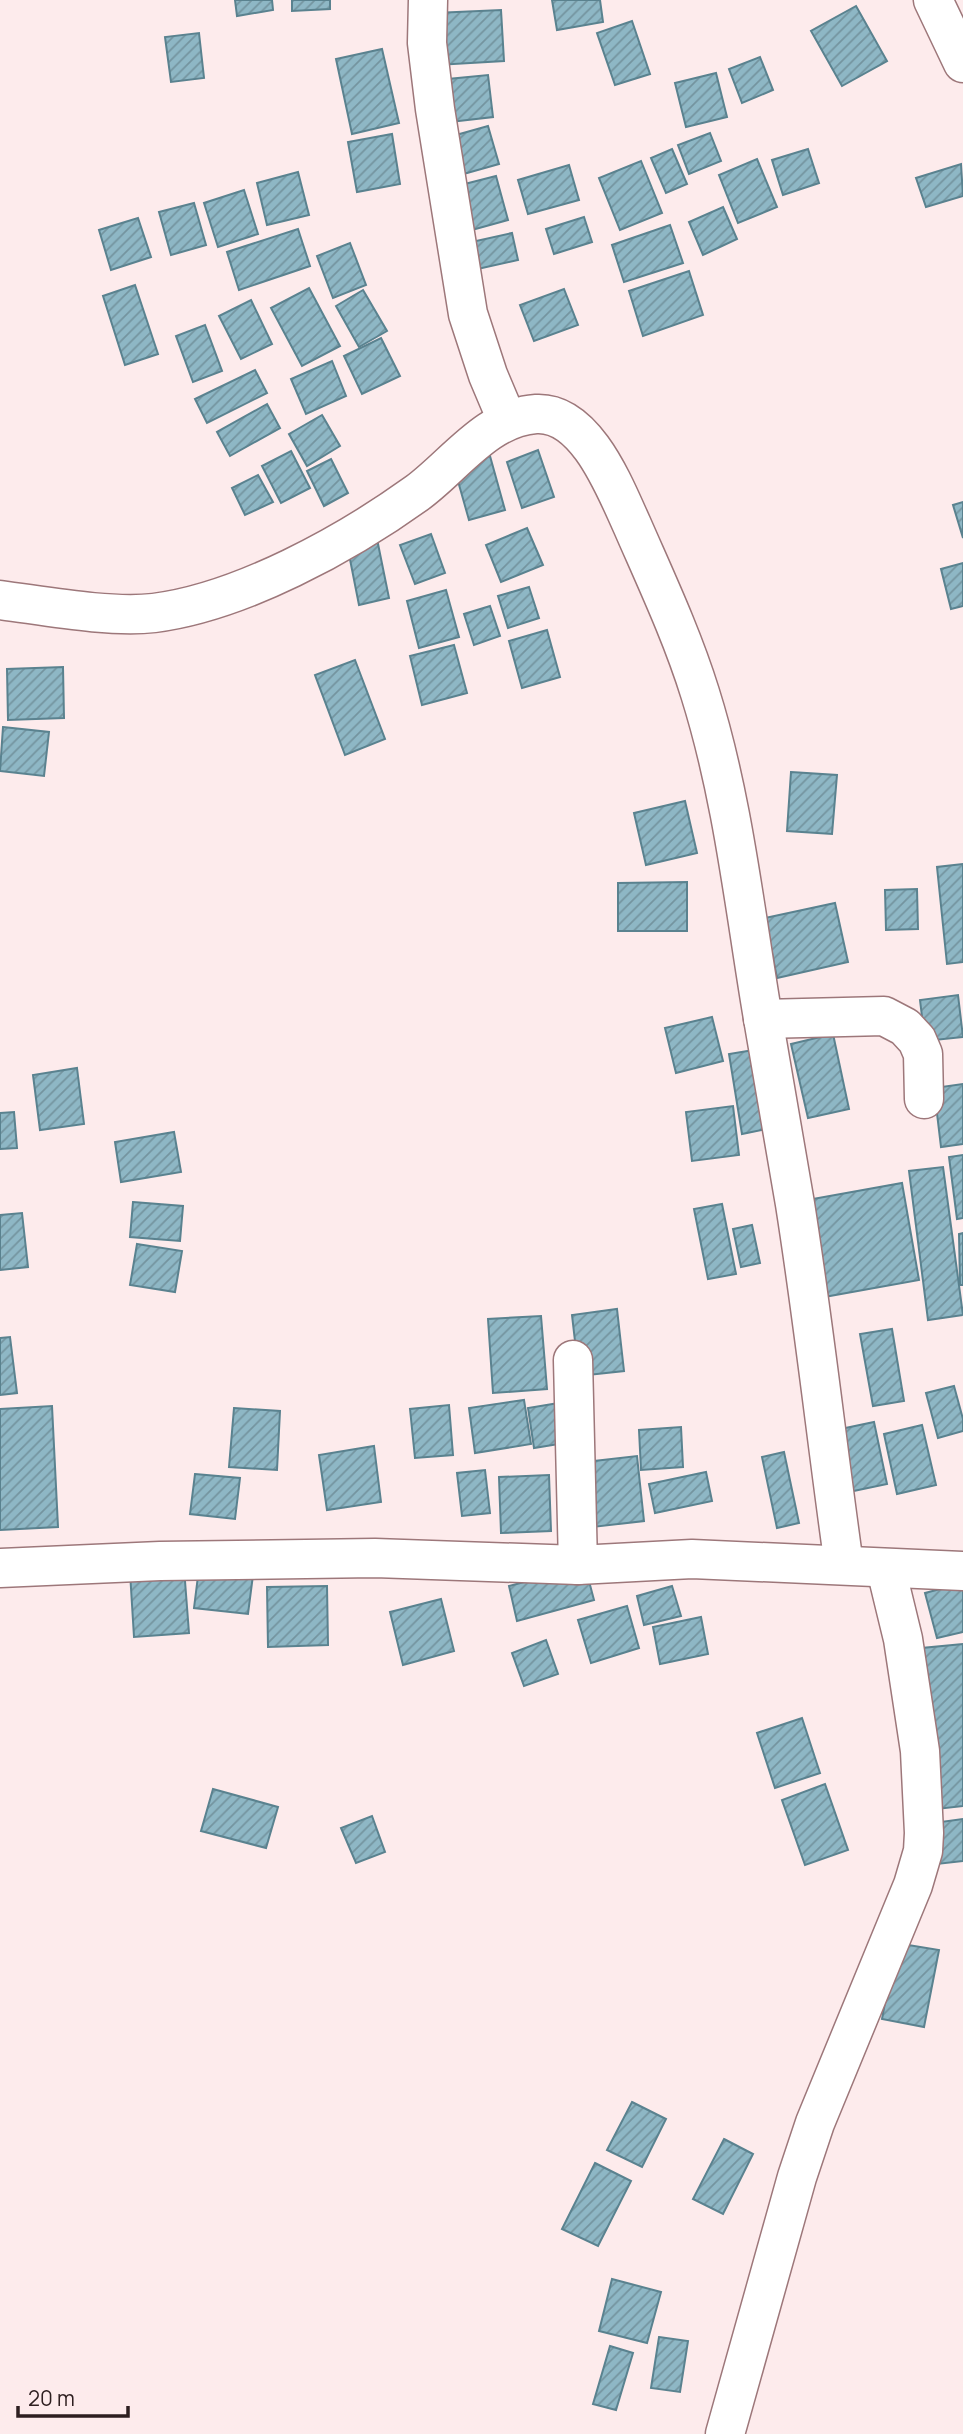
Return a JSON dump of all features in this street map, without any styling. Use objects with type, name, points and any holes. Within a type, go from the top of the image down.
[{"type":"street","points":[[428,0],[427,43],[435,109],[468,314],[488,375],[507,420]]},
{"type":"street","points":[[933,0],[963,63]]},
{"type":"street","points":[[0,600],[87,611],[150,614],[200,605],[235,593],[287,569],[369,525],[416,493],[507,420],[535,414],[553,415],[570,425],[588,443],[609,475],[672,613],[701,694],[715,750],[737,849],[795,1208],[844,1565]]},
{"type":"street","points":[[763,1019],[884,1016],[905,1027],[917,1040],[923,1054],[924,1099]]},
{"type":"street","points":[[573,1360],[578,1564]]},
{"type":"street","points":[[0,1568],[160,1561],[375,1558],[578,1564],[692,1559],[963,1571]]},
{"type":"street","points":[[725,2434],[811,2134],[913,1885],[923,1850],[924,1803],[919,1738],[903,1639],[886,1569]]},
{"type":"building","points":[[235,0],[272,0],[273,10],[237,16]]},
{"type":"building","points":[[292,0],[330,0],[330,9],[292,11]]},
{"type":"building","points":[[552,0],[600,0],[603,22],[557,30]]},
{"type":"building","points":[[856,6],[887,61],[842,86],[811,31]]},
{"type":"building","points":[[501,10],[504,61],[437,65],[435,13]]},
{"type":"building","points":[[632,21],[650,74],[615,85],[597,33]]},
{"type":"building","points":[[199,33],[204,78],[171,82],[165,37]]},
{"type":"building","points":[[382,49],[399,123],[352,134],[336,59]]},
{"type":"building","points":[[760,57],[773,90],[742,103],[729,69]]},
{"type":"building","points":[[716,73],[727,117],[686,127],[675,83]]},
{"type":"building","points":[[488,75],[493,117],[442,123],[438,80]]},
{"type":"building","points":[[488,126],[499,164],[460,175],[449,137]]},
{"type":"building","points":[[710,133],[721,161],[689,174],[678,145]]},
{"type":"building","points":[[392,134],[400,184],[357,192],[348,142]]},
{"type":"building","points":[[672,149],[687,184],[666,193],[651,158]]},
{"type":"building","points":[[808,149],[819,183],[783,195],[772,160]]},
{"type":"building","points":[[757,159],[777,207],[738,223],[719,175]]},
{"type":"building","points":[[641,161],[662,213],[620,230],[599,178]]},
{"type":"building","points":[[961,164],[963,196],[926,207],[916,178]]},
{"type":"building","points":[[569,165],[579,200],[528,214],[518,180]]},
{"type":"building","points":[[298,172],[309,215],[267,225],[257,183]]},
{"type":"building","points":[[496,176],[508,220],[461,233],[449,188]]},
{"type":"building","points":[[244,190],[258,234],[218,247],[204,203]]},
{"type":"building","points":[[194,203],[206,245],[171,255],[159,212]]},
{"type":"building","points":[[723,207],[737,239],[703,255],[689,222]]},
{"type":"building","points":[[584,217],[592,242],[554,254],[546,229]]},
{"type":"building","points":[[138,218],[151,257],[111,270],[99,230]]},
{"type":"building","points":[[670,225],[683,263],[624,282],[612,245]]},
{"type":"building","points":[[298,229],[310,266],[239,290],[227,252]]},
{"type":"building","points":[[512,233],[518,260],[464,272],[458,245]]},
{"type":"building","points":[[350,243],[366,285],[333,298],[317,256]]},
{"type":"building","points":[[689,271],[703,315],[643,336],[629,291]]},
{"type":"building","points":[[135,285],[158,354],[125,365],[103,296]]},
{"type":"building","points":[[309,288],[340,346],[302,366],[271,308]]},
{"type":"building","points":[[564,289],[578,325],[534,341],[520,305]]},
{"type":"building","points":[[363,290],[387,331],[359,347],[336,306]]},
{"type":"building","points":[[251,300],[272,344],[241,359],[219,316]]},
{"type":"building","points":[[205,325],[222,371],[193,382],[176,336]]},
{"type":"building","points":[[381,338],[400,376],[362,394],[344,356]]},
{"type":"building","points":[[332,361],[346,396],[306,414],[291,379]]},
{"type":"building","points":[[255,370],[267,393],[207,423],[195,399]]},
{"type":"building","points":[[267,404],[280,428],[230,456],[217,432]]},
{"type":"building","points":[[322,415],[340,446],[307,466],[289,434]]},
{"type":"building","points":[[538,450],[554,497],[522,508],[507,462]]},
{"type":"building","points":[[291,451],[310,488],[281,503],[262,466]]},
{"type":"building","points":[[490,456],[505,510],[469,520],[454,467]]},
{"type":"building","points":[[331,459],[348,493],[324,506],[307,471]]},
{"type":"building","points":[[258,475],[273,502],[245,515],[232,488]]},
{"type":"building","points":[[963,502],[963,538],[953,505]]},
{"type":"building","points":[[527,528],[543,565],[501,582],[486,545]]},
{"type":"building","points":[[376,534],[389,598],[359,605],[346,539]]},
{"type":"building","points":[[431,534],[445,573],[415,584],[400,545]]},
{"type":"building","points":[[963,563],[963,606],[951,609],[941,569]]},
{"type":"building","points":[[529,587],[539,618],[508,628],[498,596]]},
{"type":"building","points":[[446,590],[459,637],[419,648],[407,601]]},
{"type":"building","points":[[490,606],[500,636],[474,645],[464,614]]},
{"type":"building","points":[[547,630],[560,677],[522,688],[509,641]]},
{"type":"building","points":[[454,645],[467,693],[422,705],[410,656]]},
{"type":"building","points":[[355,660],[385,739],[345,755],[315,675]]},
{"type":"building","points":[[63,667],[64,718],[8,720],[7,669]]},
{"type":"building","points":[[3,727],[49,732],[44,776],[0,771]]},
{"type":"building","points":[[791,772],[837,775],[832,834],[787,831]]},
{"type":"building","points":[[685,801],[697,853],[646,865],[634,813]]},
{"type":"building","points":[[963,864],[963,962],[947,964],[937,867]]},
{"type":"building","points":[[687,882],[687,931],[618,931],[618,883]]},
{"type":"building","points":[[917,889],[918,929],[886,930],[885,890]]},
{"type":"building","points":[[835,903],[848,962],[777,978],[765,918]]},
{"type":"building","points":[[958,995],[963,1037],[925,1041],[920,1000]]},
{"type":"building","points":[[712,1017],[723,1061],[676,1073],[665,1028]]},
{"type":"building","points":[[833,1034],[849,1109],[808,1118],[791,1044]]},
{"type":"building","points":[[760,1049],[772,1128],[742,1134],[729,1054]]},
{"type":"building","points":[[77,1068],[84,1124],[40,1130],[33,1075]]},
{"type":"building","points":[[963,1084],[963,1144],[941,1147],[934,1088]]},
{"type":"building","points":[[733,1106],[739,1155],[692,1161],[686,1112]]},
{"type":"building","points":[[14,1112],[17,1148],[0,1149],[0,1113]]},
{"type":"building","points":[[174,1132],[181,1172],[121,1182],[115,1142]]},
{"type":"building","points":[[963,1155],[963,1218],[957,1219],[949,1157]]},
{"type":"building","points":[[943,1167],[963,1315],[928,1320],[909,1171]]},
{"type":"building","points":[[902,1183],[919,1280],[813,1299],[796,1202]]},
{"type":"building","points":[[133,1202],[183,1206],[180,1241],[130,1237]]},
{"type":"building","points":[[722,1204],[736,1274],[708,1279],[694,1209]]},
{"type":"building","points":[[22,1213],[28,1267],[0,1270],[0,1215]]},
{"type":"building","points":[[752,1225],[760,1263],[741,1267],[733,1229]]},
{"type":"building","points":[[963,1233],[963,1285],[960,1285],[959,1234]]},
{"type":"building","points":[[137,1244],[182,1251],[175,1292],[130,1285]]},
{"type":"building","points":[[617,1309],[624,1371],[579,1376],[572,1315]]},
{"type":"building","points":[[541,1316],[547,1389],[493,1393],[488,1319]]},
{"type":"building","points":[[892,1329],[904,1401],[873,1406],[860,1334]]},
{"type":"building","points":[[10,1337],[17,1393],[0,1395],[0,1338]]},
{"type":"building","points":[[954,1386],[963,1419],[963,1431],[938,1438],[926,1393]]},
{"type":"building","points":[[524,1400],[531,1444],[475,1453],[469,1408]]},
{"type":"building","points":[[565,1402],[571,1442],[534,1448],[528,1408]]},
{"type":"building","points":[[449,1405],[453,1455],[415,1458],[410,1409]]},
{"type":"building","points":[[52,1406],[58,1527],[0,1530],[0,1409]]},
{"type":"building","points":[[234,1408],[280,1411],[277,1470],[229,1467]]},
{"type":"building","points":[[874,1422],[887,1484],[844,1493],[831,1431]]},
{"type":"building","points":[[922,1425],[936,1485],[897,1494],[884,1434]]},
{"type":"building","points":[[681,1427],[683,1467],[641,1470],[639,1430]]},
{"type":"building","points":[[374,1446],[381,1502],[327,1510],[319,1455]]},
{"type":"building","points":[[784,1452],[799,1523],[777,1528],[762,1457]]},
{"type":"building","points":[[637,1456],[644,1521],[584,1528],[577,1463]]},
{"type":"building","points":[[485,1470],[490,1513],[462,1516],[457,1473]]},
{"type":"building","points":[[706,1472],[712,1501],[655,1513],[649,1484]]},
{"type":"building","points":[[195,1474],[240,1478],[235,1519],[190,1514]]},
{"type":"building","points":[[549,1475],[551,1531],[501,1533],[499,1477]]},
{"type":"building","points":[[585,1566],[594,1600],[517,1621],[509,1586]]},
{"type":"building","points":[[184,1568],[189,1633],[134,1637],[130,1572]]},
{"type":"building","points":[[199,1568],[253,1575],[248,1614],[194,1608]]},
{"type":"building","points":[[963,1583],[963,1632],[937,1638],[925,1593]]},
{"type":"building","points":[[327,1586],[328,1645],[268,1647],[267,1587]]},
{"type":"building","points":[[672,1586],[681,1616],[644,1625],[637,1596]]},
{"type":"building","points":[[441,1599],[454,1651],[403,1665],[390,1612]]},
{"type":"building","points":[[627,1606],[639,1648],[591,1663],[578,1620]]},
{"type":"building","points":[[701,1617],[708,1654],[660,1664],[653,1627]]},
{"type":"building","points":[[546,1640],[558,1674],[524,1686],[512,1653]]},
{"type":"building","points":[[963,1644],[963,1806],[937,1809],[922,1648]]},
{"type":"building","points":[[802,1718],[820,1773],[775,1788],[757,1733]]},
{"type":"building","points":[[825,1784],[848,1850],[805,1865],[782,1800]]},
{"type":"building","points":[[213,1789],[278,1807],[266,1848],[201,1831]]},
{"type":"building","points":[[372,1816],[385,1852],[356,1863],[341,1828]]},
{"type":"building","points":[[963,1819],[963,1861],[937,1864],[933,1823]]},
{"type":"building","points":[[896,1943],[939,1950],[924,2027],[882,2019]]},
{"type":"building","points":[[632,2102],[666,2119],[642,2167],[607,2150]]},
{"type":"building","points":[[724,2139],[753,2154],[723,2214],[693,2199]]},
{"type":"building","points":[[595,2163],[631,2181],[598,2246],[562,2229]]},
{"type":"building","points":[[612,2279],[661,2292],[647,2343],[599,2331]]},
{"type":"building","points":[[659,2337],[688,2341],[680,2392],[651,2388]]},
{"type":"building","points":[[610,2346],[633,2353],[616,2410],[593,2404]]}]
